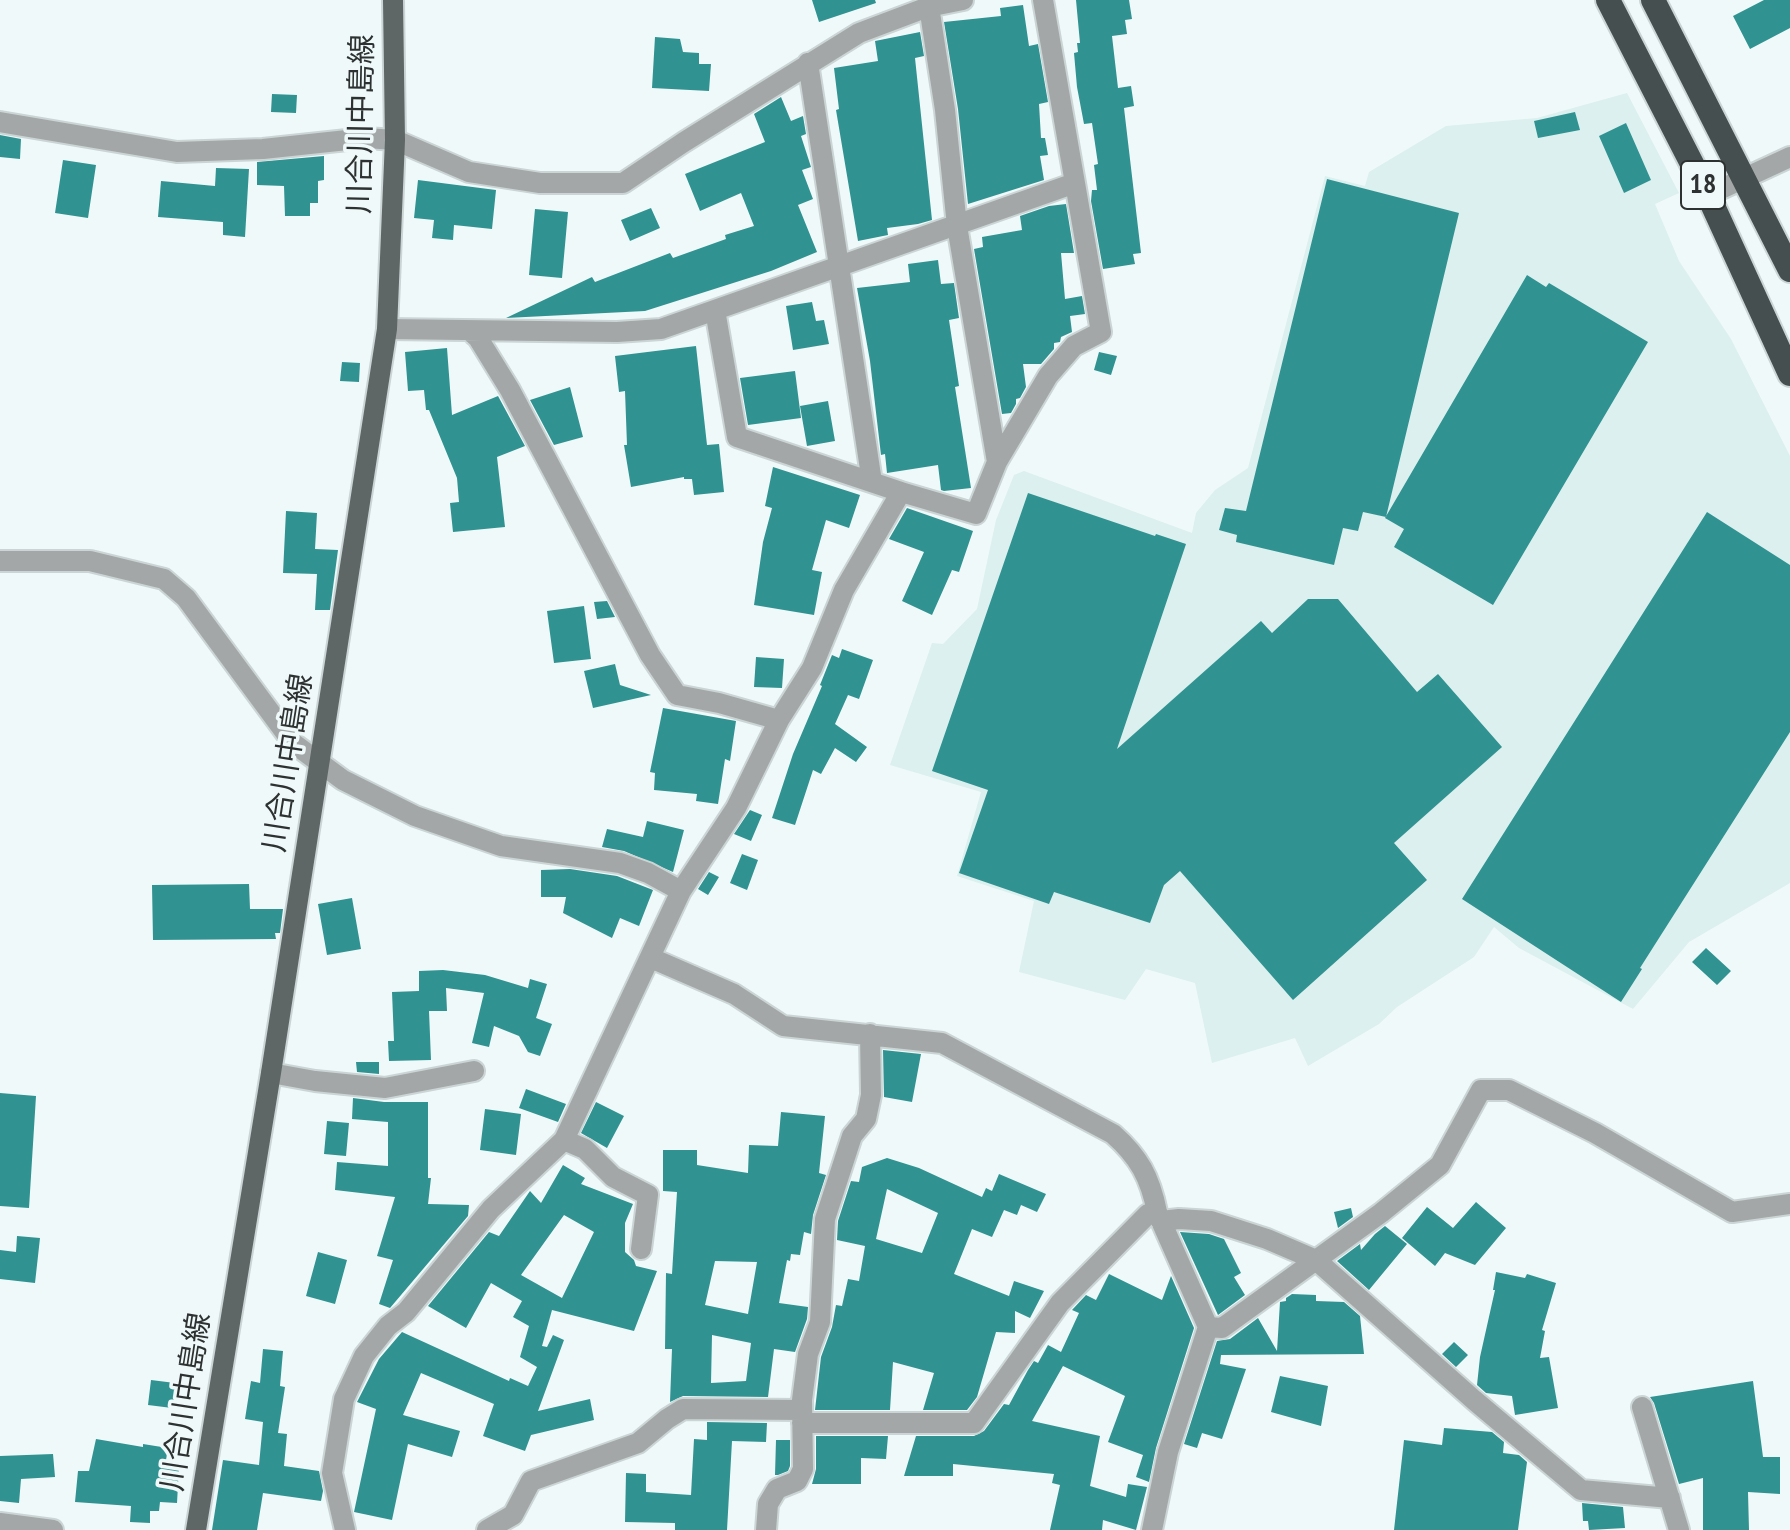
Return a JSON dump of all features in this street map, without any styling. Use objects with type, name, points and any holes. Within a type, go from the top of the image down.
[{"type":"highway","name":"18","points":[[1608,0],[1708,195],[1790,374]]},
{"type":"highway","name":"18","points":[[1653,0],[1790,270]]},
{"type":"main road","name":"川合川中島線","points":[[196,1530],[387,329],[395,140],[393,0]]},
{"type":"street","points":[[0,122],[177,152],[263,149],[366,138],[395,140],[469,172],[540,183],[623,183],[859,33],[928,4],[963,0]]},
{"type":"street","points":[[715,310],[737,437],[976,514],[997,462],[1048,376],[1074,346],[1101,332],[1043,0]]},
{"type":"street","points":[[928,4],[945,110],[957,226],[997,462]]},
{"type":"street","points":[[808,63],[872,482]]},
{"type":"street","points":[[1708,195],[1790,157]]},
{"type":"street","points":[[387,329],[661,329],[1075,183]]},
{"type":"street","points":[[470,331],[478,338],[510,390],[650,655],[677,695],[779,720]]},
{"type":"street","points":[[345,1530],[332,1473],[344,1399],[364,1356],[388,1326],[406,1312],[491,1209],[564,1140],[681,891],[736,808],[779,720],[812,668],[844,590],[901,492]]},
{"type":"street","points":[[0,561],[90,561],[164,579],[186,598],[293,743],[362,791],[415,816],[501,846],[620,863],[648,873],[681,891]]},
{"type":"street","points":[[651,958],[734,994],[783,1026],[942,1043],[1113,1134],[1135,1153],[1208,1327],[1168,1452],[1152,1530]]},
{"type":"street","points":[[766,1530],[768,1504],[777,1489],[797,1481],[803,1469],[802,1416],[808,1354],[820,1322],[825,1219],[852,1136],[866,1119],[871,1095],[870,1034]]},
{"type":"street","points":[[271,1073],[385,1088],[474,1071]]},
{"type":"street","points":[[1208,1327],[1222,1328],[1381,1213],[1440,1165],[1481,1090],[1509,1090],[1595,1133],[1732,1212],[1790,1204]]},
{"type":"street","points":[[564,1140],[585,1149],[613,1177],[648,1195],[641,1249]]},
{"type":"street","points":[[487,1530],[513,1515],[531,1481],[638,1443],[683,1409],[974,1423],[1060,1303],[1148,1214],[1211,1221],[1267,1239],[1316,1260],[1581,1490],[1670,1498]]},
{"type":"street","points":[[1642,1407],[1679,1530]]},
{"type":"street","points":[[0,1523],[53,1530]]},
{"type":"shaded area","points":[[1627,93],[1679,193],[1655,204],[1679,261],[1731,339],[1790,456],[1790,883],[1689,942],[1633,1009],[1519,948],[1494,927],[1474,957],[1397,1007],[1379,1024],[1308,1066],[1295,1038],[1212,1063],[1195,983],[1146,969],[1125,1000],[1019,972],[1034,901],[957,876],[981,792],[890,765],[932,643],[943,644],[977,609],[996,520],[1014,475],[1024,471],[1192,533],[1196,513],[1215,490],[1248,468],[1325,176],[1365,186],[1369,172],[1446,126],[1537,118]]},
{"type":"building","points":[[812,0],[875,0],[876,3],[819,22]]},
{"type":"building","points":[[1076,0],[1129,0],[1132,19],[1125,20],[1127,34],[1112,36],[1118,88],[1131,86],[1134,106],[1124,108],[1141,253],[1133,254],[1135,264],[1103,269],[1091,201],[1092,190],[1097,190],[1094,165],[1098,164],[1092,123],[1084,124],[1077,87],[1074,53],[1078,52],[1077,43],[1080,43]]},
{"type":"building","points":[[1764,0],[1790,0],[1790,28],[1750,49],[1733,16]]},
{"type":"building","points":[[1023,5],[1029,46],[1038,44],[1048,102],[1039,104],[1041,138],[1045,138],[1048,155],[1040,156],[1044,180],[968,204],[958,109],[944,22],[1001,16],[1000,8]]},
{"type":"building","points":[[920,32],[924,56],[915,58],[932,220],[887,228],[888,235],[858,241],[836,110],[839,109],[834,68],[878,61],[875,41]]},
{"type":"building","points":[[655,37],[680,39],[683,52],[699,53],[699,64],[711,64],[709,91],[652,88]]},
{"type":"building","points":[[272,94],[297,95],[296,113],[271,112]]},
{"type":"building","points":[[781,97],[791,121],[803,116],[806,134],[801,136],[811,167],[802,170],[813,199],[798,205],[817,252],[771,271],[645,311],[506,318],[592,277],[595,282],[670,253],[673,258],[754,226],[741,193],[700,211],[685,174],[765,142],[754,114]]},
{"type":"building","points":[[1575,112],[1580,130],[1538,138],[1534,121]]},
{"type":"building","points":[[1626,123],[1651,180],[1624,193],[1599,136]]},
{"type":"building","points":[[0,135],[21,139],[20,159],[0,157]]},
{"type":"building","points":[[324,156],[324,180],[318,181],[318,203],[310,203],[310,216],[285,216],[284,186],[257,185],[257,162]]},
{"type":"building","points":[[63,160],[96,165],[88,218],[55,213]]},
{"type":"building","points":[[216,168],[249,169],[245,237],[223,235],[223,222],[158,217],[161,181],[215,186]]},
{"type":"building","points":[[1327,179],[1459,213],[1386,517],[1363,512],[1358,531],[1343,528],[1334,565],[1236,542],[1237,535],[1219,530],[1225,508],[1246,511]]},
{"type":"building","points":[[418,180],[496,190],[492,229],[454,225],[453,240],[432,238],[434,220],[414,218]]},
{"type":"building","points":[[1066,204],[1074,253],[1061,253],[1065,299],[1082,296],[1085,314],[1070,316],[1072,332],[1054,343],[1054,349],[1041,364],[1023,364],[1026,387],[1020,398],[1016,399],[1011,413],[1002,414],[974,249],[983,247],[982,237],[1022,230],[1020,216]]},
{"type":"building","points":[[651,208],[660,228],[630,241],[621,220]]},
{"type":"building","points":[[535,209],[568,212],[562,278],[529,275]]},
{"type":"building","points":[[938,260],[941,284],[954,283],[959,318],[949,320],[959,386],[955,387],[971,488],[944,491],[941,490],[938,465],[887,473],[885,454],[881,455],[870,361],[857,288],[910,282],[908,264]]},
{"type":"building","points":[[1527,275],[1546,287],[1549,283],[1648,342],[1493,605],[1394,547],[1404,529],[1385,518]]},
{"type":"building","points":[[812,302],[816,321],[824,320],[829,344],[793,350],[786,306]]},
{"type":"building","points":[[696,346],[707,445],[719,444],[724,492],[694,495],[692,479],[684,477],[631,487],[624,445],[627,445],[625,391],[619,392],[615,356]]},
{"type":"building","points":[[447,348],[452,415],[498,396],[525,446],[497,457],[505,527],[453,532],[450,503],[459,502],[457,478],[429,410],[426,410],[424,390],[408,391],[405,352]]},
{"type":"building","points":[[1099,352],[1117,356],[1111,375],[1094,370]]},
{"type":"building","points":[[342,362],[360,363],[359,382],[340,381]]},
{"type":"building","points":[[795,371],[801,418],[748,425],[740,378]]},
{"type":"building","points":[[570,387],[583,437],[554,445],[530,400]]},
{"type":"building","points":[[828,401],[835,441],[807,446],[800,406]]},
{"type":"building","points":[[773,467],[860,495],[849,528],[826,520],[812,570],[822,572],[814,615],[754,605],[763,542],[772,508],[765,506]]},
{"type":"building","points":[[1028,493],[1186,544],[1117,749],[1261,621],[1272,633],[1308,599],[1338,599],[1417,692],[1438,674],[1502,747],[1394,843],[1427,880],[1293,1000],[1180,871],[1164,885],[1150,923],[1054,892],[1049,904],[959,873],[988,790],[932,771]]},
{"type":"building","points":[[907,508],[973,531],[959,572],[952,570],[932,615],[902,601],[924,552],[889,539]]},
{"type":"building","points":[[286,511],[317,513],[315,549],[338,550],[330,610],[315,610],[317,574],[283,573]]},
{"type":"building","points":[[1707,512],[1790,565],[1790,732],[1621,1002],[1462,899]]},
{"type":"building","points":[[607,601],[615,617],[597,619],[594,602]]},
{"type":"building","points":[[584,606],[591,659],[554,663],[547,611]]},
{"type":"building","points":[[842,649],[873,660],[859,699],[848,695],[835,724],[867,747],[856,762],[835,748],[821,774],[813,770],[795,825],[772,818],[793,754],[832,655],[839,658]]},
{"type":"building","points":[[756,657],[784,659],[782,688],[754,687]]},
{"type":"building","points":[[615,664],[620,685],[651,695],[593,708],[584,671]]},
{"type":"building","points":[[663,708],[736,721],[730,761],[725,759],[718,804],[696,801],[697,794],[654,790],[655,773],[650,772]]},
{"type":"building","points":[[750,810],[762,815],[751,841],[734,834]]},
{"type":"building","points":[[647,821],[684,830],[673,872],[624,851],[602,847],[607,829],[643,837]]},
{"type":"building","points":[[742,854],[758,860],[747,890],[730,883]]},
{"type":"building","points":[[570,869],[617,876],[653,890],[639,926],[620,918],[612,938],[563,913],[566,897],[541,897],[541,870]]},
{"type":"building","points":[[709,872],[719,877],[708,895],[698,889]]},
{"type":"building","points":[[249,884],[250,909],[283,909],[280,933],[275,933],[276,939],[153,940],[152,885]]},
{"type":"building","points":[[352,898],[361,949],[327,955],[318,904]]},
{"type":"building","points":[[1706,948],[1731,971],[1717,985],[1692,962]]},
{"type":"building","points":[[443,970],[485,975],[528,988],[530,979],[547,984],[536,1018],[552,1024],[540,1056],[528,1052],[519,1036],[494,1026],[489,1047],[472,1043],[484,993],[446,988],[447,1011],[429,1011],[431,1060],[389,1061],[388,1041],[394,1041],[392,992],[419,991],[419,971]]},
{"type":"building","points":[[883,1050],[921,1054],[912,1102],[884,1097]]},
{"type":"building","points":[[356,1062],[379,1062],[379,1074],[357,1072]]},
{"type":"building","points":[[526,1089],[566,1104],[558,1122],[519,1108]]},
{"type":"building","points":[[0,1093],[36,1096],[29,1208],[0,1206]]},
{"type":"building","points":[[353,1098],[428,1102],[428,1178],[431,1178],[428,1204],[469,1205],[468,1216],[390,1308],[379,1304],[393,1260],[377,1256],[395,1197],[335,1190],[337,1162],[388,1166],[388,1122],[352,1119]]},
{"type":"building","points":[[596,1102],[624,1116],[607,1148],[581,1133]]},
{"type":"building","points":[[485,1109],[521,1114],[516,1155],[480,1150]]},
{"type":"building","points":[[781,1112],[825,1116],[819,1173],[826,1175],[813,1215],[811,1234],[804,1232],[800,1255],[791,1254],[790,1261],[787,1260],[779,1303],[808,1307],[795,1352],[774,1349],[768,1397],[683,1396],[670,1402],[672,1349],[665,1349],[666,1273],[672,1274],[677,1192],[663,1191],[663,1150],[697,1150],[697,1165],[748,1173],[749,1145],[778,1146]],"holes":[[[715,1261],[757,1262],[748,1314],[705,1305]],[[712,1335],[751,1343],[746,1381],[711,1383]]]},
{"type":"building","points":[[327,1121],[349,1123],[346,1156],[324,1154]]},
{"type":"building","points":[[887,1158],[919,1168],[982,1197],[986,1188],[992,1191],[999,1174],[1046,1194],[1037,1212],[1021,1205],[1017,1215],[1004,1210],[992,1237],[972,1229],[954,1274],[1009,1296],[1014,1281],[1044,1291],[1030,1318],[1015,1311],[1015,1333],[996,1332],[977,1397],[967,1410],[923,1410],[934,1373],[893,1362],[890,1410],[815,1410],[821,1357],[836,1305],[842,1306],[848,1279],[859,1281],[865,1246],[837,1240],[838,1221],[851,1181],[859,1182],[862,1167]],"holes":[[[887,1189],[938,1213],[922,1253],[876,1239]]]},
{"type":"building","points":[[563,1165],[585,1178],[581,1184],[633,1204],[625,1223],[625,1252],[636,1266],[657,1271],[634,1331],[552,1310],[542,1346],[547,1347],[553,1335],[564,1340],[538,1411],[590,1399],[594,1420],[531,1435],[525,1451],[483,1436],[494,1404],[421,1373],[403,1415],[460,1431],[452,1457],[408,1444],[392,1520],[354,1512],[376,1409],[357,1402],[379,1359],[402,1332],[509,1381],[510,1378],[528,1386],[537,1367],[520,1357],[529,1326],[513,1317],[522,1301],[491,1283],[466,1328],[428,1306],[489,1232],[499,1236],[530,1191],[541,1203]],"holes":[[[564,1215],[594,1232],[562,1298],[521,1275]]]},
{"type":"building","points":[[1476,1202],[1506,1228],[1475,1265],[1445,1253],[1435,1266],[1402,1238],[1427,1207],[1453,1228]]},
{"type":"building","points":[[1351,1208],[1353,1217],[1338,1228],[1334,1212]]},
{"type":"building","points":[[1385,1226],[1407,1244],[1369,1290],[1337,1261],[1360,1244],[1361,1250]]},
{"type":"building","points":[[1180,1232],[1209,1234],[1224,1239],[1241,1273],[1234,1277],[1245,1295],[1218,1315]]},
{"type":"building","points":[[17,1236],[40,1238],[35,1283],[0,1279],[0,1250],[16,1252]]},
{"type":"building","points":[[318,1252],[347,1260],[335,1304],[306,1296]]},
{"type":"building","points":[[1496,1272],[1525,1278],[1527,1274],[1556,1283],[1542,1330],[1545,1331],[1540,1358],[1549,1357],[1558,1408],[1515,1415],[1512,1396],[1486,1393],[1477,1385]]},
{"type":"building","points":[[1109,1274],[1162,1300],[1171,1276],[1194,1328],[1156,1448],[1149,1482],[1136,1477],[1143,1455],[1108,1442],[1125,1396],[1063,1366],[1032,1421],[1100,1436],[1090,1486],[1126,1497],[1128,1484],[1147,1487],[1136,1530],[1103,1520],[1102,1530],[1050,1530],[1060,1485],[1052,1483],[1054,1474],[953,1464],[953,1476],[904,1476],[916,1436],[974,1436],[984,1431],[1004,1404],[1009,1405],[1028,1370],[1034,1361],[1038,1363],[1048,1345],[1061,1352],[1079,1313],[1072,1310],[1086,1295],[1096,1300]]},
{"type":"building","points":[[1292,1294],[1316,1295],[1316,1301],[1344,1302],[1360,1316],[1364,1354],[1221,1355],[1220,1364],[1246,1369],[1222,1439],[1202,1433],[1197,1448],[1184,1444],[1217,1341],[1230,1339],[1258,1318],[1277,1351],[1280,1302],[1286,1301]]},
{"type":"building","points":[[1454,1342],[1468,1355],[1456,1367],[1442,1354]]},
{"type":"building","points":[[263,1349],[283,1351],[280,1386],[285,1387],[278,1433],[287,1434],[284,1466],[319,1471],[323,1491],[321,1501],[263,1493],[257,1530],[212,1530],[223,1460],[259,1465],[263,1422],[245,1419],[251,1381],[260,1383]]},
{"type":"building","points":[[1280,1376],[1328,1386],[1321,1426],[1271,1412]]},
{"type":"building","points":[[151,1380],[183,1384],[180,1409],[148,1405]]},
{"type":"building","points":[[1753,1381],[1763,1457],[1780,1457],[1780,1494],[1748,1492],[1749,1530],[1703,1530],[1703,1478],[1679,1484],[1650,1397]]},
{"type":"building","points":[[707,1422],[767,1423],[766,1442],[732,1441],[727,1530],[675,1530],[675,1523],[625,1522],[626,1473],[646,1474],[646,1492],[691,1495],[694,1439],[707,1440]]},
{"type":"building","points":[[1444,1428],[1492,1432],[1504,1442],[1503,1453],[1519,1455],[1527,1462],[1518,1530],[1394,1530],[1404,1440],[1442,1445]]},
{"type":"building","points":[[816,1436],[888,1436],[886,1459],[861,1458],[861,1484],[812,1484],[816,1469]]},
{"type":"building","points":[[96,1439],[168,1448],[165,1466],[179,1467],[177,1503],[160,1502],[159,1511],[150,1511],[150,1523],[130,1522],[131,1506],[75,1502],[78,1471],[89,1471]]},
{"type":"building","points":[[776,1440],[790,1440],[790,1466],[788,1471],[778,1475],[775,1475]]},
{"type":"building","points":[[53,1454],[55,1477],[21,1479],[19,1503],[0,1501],[0,1456]]},
{"type":"building","points":[[1582,1503],[1623,1507],[1625,1528],[1589,1530],[1588,1521],[1583,1521]]}]
